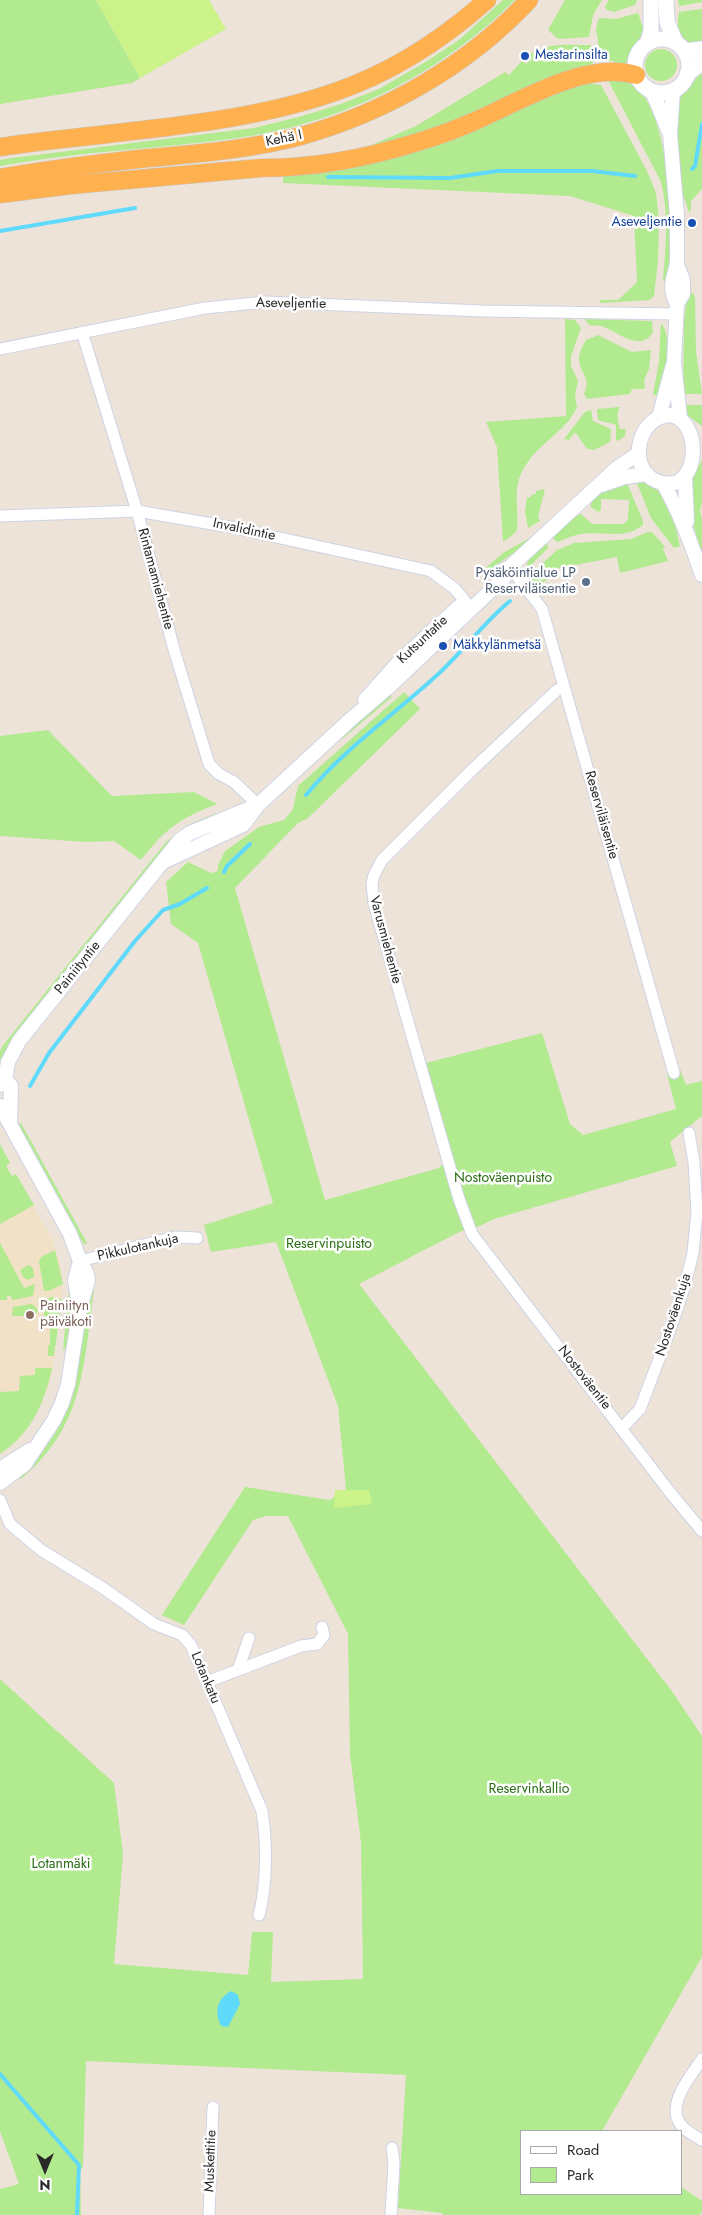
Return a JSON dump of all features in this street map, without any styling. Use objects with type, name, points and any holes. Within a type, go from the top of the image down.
[{"type":"highway","points":[[446,33],[469,0]]},
{"type":"highway","points":[[0,147],[244,116],[299,104],[368,78],[407,59],[446,33],[487,0]]},
{"type":"highway","name":"Kehä I","points":[[0,178],[75,166],[244,147],[300,136],[345,122],[398,99],[441,75],[476,49],[512,18],[529,0]]},
{"type":"highway","points":[[0,194],[71,185],[261,168],[284,168],[351,159],[417,143],[459,128],[567,81],[611,71],[624,72],[636,76]]},
{"type":"main road","points":[[651,0],[648,42],[636,56],[636,76],[640,82],[652,91],[659,93],[673,90],[702,63]]},
{"type":"main road","points":[[666,0],[667,22],[688,62],[688,74]]},
{"type":"main road","points":[[648,42],[662,39],[680,47],[702,49]]},
{"type":"street","points":[[659,417],[674,362],[676,309],[683,294],[683,280],[678,265],[677,215],[670,134],[673,90]]},
{"type":"street","points":[[652,91],[670,134]]},
{"type":"street","name":"Aseveljentie","points":[[0,349],[205,308],[265,302],[482,310],[676,309]]},
{"type":"street","name":"Rintamamiehentie","points":[[82,332],[137,511],[175,652],[209,764],[218,774],[234,782],[258,805]]},
{"type":"street","points":[[674,362],[690,424],[699,450],[685,477],[674,483],[663,483],[647,474],[639,453],[644,430],[659,417],[670,415],[690,424]]},
{"type":"street","name":"Kutsuntatie","points":[[258,805],[350,720],[385,677],[617,468],[639,453]]},
{"type":"street","name":"Kutsuntatie","points":[[599,486],[624,477],[647,474]]},
{"type":"street","points":[[685,477],[688,533]]},
{"type":"street","points":[[663,483],[677,507],[702,575]]},
{"type":"street","name":"Invalidintie","points":[[0,516],[137,511],[230,527],[431,571],[455,589],[468,604]]},
{"type":"street","name":"Reserviläisentie","points":[[508,568],[542,609],[674,1073]]},
{"type":"street","name":"Varusmiehentie","points":[[472,1234],[459,1199],[386,948],[374,904],[372,884],[374,875],[382,860],[514,730],[557,690],[564,686]]},
{"type":"street","name":"Painiityntie","points":[[10,1123],[11,1086],[3,1079],[8,1062],[19,1041],[164,862],[243,825],[258,805]]},
{"type":"street","name":"Painiityntie","points":[[0,1106],[70,1234],[88,1280],[80,1308],[68,1384],[62,1403],[54,1420],[25,1464],[0,1483]]},
{"type":"street","name":"Nostoväenkuja","points":[[622,1428],[640,1409],[670,1330],[693,1253],[697,1212],[695,1170],[689,1133]]},
{"type":"street","name":"Nostoväentie","points":[[472,1234],[669,1491],[700,1526]]},
{"type":"street","name":"Pikkulotankuja","points":[[80,1261],[175,1237],[197,1238]]},
{"type":"street","name":"Painiityntie","points":[[0,1469],[35,1447]]},
{"type":"street","name":"Lotankatu","points":[[0,1500],[10,1524],[41,1550],[103,1588],[154,1624],[182,1636],[191,1645],[262,1811],[264,1825],[264,1887],[259,1915]]},
{"type":"street","points":[[207,1682],[301,1646],[317,1644],[324,1635],[322,1627]]},
{"type":"street","points":[[238,1670],[249,1638]]},
{"type":"street","points":[[702,2058],[679,2098],[675,2112],[681,2126],[702,2140]]},
{"type":"street","name":"Muskettitie","points":[[209,2215],[213,2107]]},
{"type":"street","points":[[391,2215],[392,2148]]},
{"type":"shaded area","name":"Painiityn päiväkoti","points":[[0,1148],[10,1163],[6,1166],[12,1176],[16,1174],[52,1239],[61,1266],[63,1284],[53,1367],[47,1391],[35,1417],[21,1437],[0,1454]]},
{"type":"green space","points":[[0,0],[96,0],[140,78],[132,83],[0,104]]},
{"type":"green space","points":[[96,0],[209,0],[226,29],[140,78]]},
{"type":"green space","points":[[503,0],[515,0],[488,25],[428,69],[363,103],[328,116],[293,127],[224,140],[64,156],[0,166],[0,160],[12,158],[254,128],[341,104],[379,89],[424,63],[459,40]]},
{"type":"green space","points":[[565,0],[602,0],[593,15],[589,37],[558,39],[548,30]]},
{"type":"green space","points":[[609,0],[637,0],[635,5],[614,12],[607,10],[605,7]]},
{"type":"green space","points":[[678,0],[702,0],[702,2],[679,6]]},
{"type":"green space","points":[[702,9],[702,43],[688,42],[679,28],[679,12]]},
{"type":"green space","points":[[638,13],[642,25],[645,25],[644,31],[630,53],[626,66],[615,65],[614,61],[601,61],[596,29],[599,18],[616,19]]},
{"type":"green space","points":[[559,45],[591,45],[595,61],[580,72],[458,124],[357,151],[416,126],[505,72],[509,75],[522,61],[526,64],[532,59],[529,55],[536,51]]},
{"type":"green space","points":[[661,49],[673,53],[677,65],[673,77],[661,81],[649,77],[645,65],[649,53]]},
{"type":"green space","points":[[702,71],[702,189],[691,201],[691,211],[689,212],[681,189],[676,121],[679,99]]},
{"type":"green space","points":[[608,80],[627,82],[640,91],[650,107],[658,128],[664,151],[670,199],[671,236],[668,282],[664,282],[663,278],[666,218],[661,182]]},
{"type":"green space","points":[[586,83],[601,85],[647,171],[656,193],[659,219],[658,261],[654,296],[650,300],[600,303],[600,300],[618,300],[637,282],[634,216],[570,196],[283,183],[283,175]]},
{"type":"green space","points":[[688,291],[694,294],[695,298],[696,352],[702,394],[683,394],[684,320]]},
{"type":"green space","points":[[565,319],[575,320],[581,328],[571,356],[571,366],[578,381],[575,395],[577,407],[565,425],[531,457],[524,467],[518,485],[517,529],[515,533],[503,542],[497,447],[486,422],[566,416]]},
{"type":"green space","points":[[585,319],[652,321],[653,332],[642,341],[635,341],[601,326],[589,325]]},
{"type":"green space","points":[[661,323],[667,338],[666,368],[661,395],[653,395],[659,361]]},
{"type":"green space","points":[[598,335],[632,352],[651,350],[649,369],[644,380],[645,389],[632,389],[630,394],[587,399],[584,393],[587,384],[579,356],[586,340]]},
{"type":"green space","points":[[685,405],[702,405],[702,426],[688,416]]},
{"type":"green space","points":[[620,407],[618,415],[619,427],[620,429],[626,429],[625,436],[618,441],[616,440],[616,425],[598,420],[597,409]]},
{"type":"green space","points":[[591,410],[593,421],[611,429],[610,442],[594,450],[587,449],[576,433],[569,440],[564,439],[585,412]]},
{"type":"green space","points":[[702,460],[702,502],[700,510],[702,520],[702,553],[693,524],[689,483]]},
{"type":"green space","points":[[636,481],[647,483],[656,488],[668,504],[680,546],[674,548],[651,518]]},
{"type":"green space","points":[[627,483],[643,525],[636,530],[621,534],[581,534],[558,542],[552,538],[569,521],[581,514],[592,524],[624,524],[628,519],[629,500],[601,499],[601,510],[598,512],[591,507],[591,501],[598,493],[604,490]]},
{"type":"green space","points":[[545,489],[538,517],[540,521],[528,528],[525,512],[527,497],[529,498],[536,494],[536,491]]},
{"type":"green space","points":[[652,532],[665,547],[663,549],[668,561],[620,573],[617,557],[549,570],[550,578],[533,589],[525,579],[557,550],[574,543],[631,539]]},
{"type":"green space","points":[[533,536],[484,574],[482,571],[503,553]]},
{"type":"green space","points":[[547,542],[548,548],[524,572],[529,559]]},
{"type":"green space","name":"Reservinkallio","points":[[404,692],[420,709],[307,819],[298,823],[235,888],[325,1200],[439,1168],[450,1155],[426,1063],[542,1033],[570,1124],[583,1135],[676,1109],[667,1074],[680,1069],[686,1085],[702,1081],[702,1116],[670,1142],[677,1166],[494,1219],[475,1228],[459,1232],[359,1284],[671,1690],[702,1736],[702,1957],[603,2130],[520,2130],[520,2195],[682,2195],[682,2188],[702,2201],[702,2212],[700,2215],[443,2215],[442,2213],[398,2208],[406,2075],[86,2061],[83,2166],[80,2171],[81,2215],[0,2215],[0,2189],[19,2184],[0,2131],[0,1679],[114,1783],[123,1854],[114,1964],[248,1975],[252,1932],[273,1932],[271,1982],[363,1979],[361,1843],[350,1754],[348,1634],[288,1516],[266,1516],[253,1520],[184,1625],[162,1615],[245,1487],[330,1500],[346,1489],[338,1406],[276,1242],[211,1252],[204,1225],[273,1203],[198,943],[171,924],[166,882],[188,862],[211,873],[218,871],[218,865],[225,851],[259,827],[284,820],[293,809],[298,786]]},
{"type":"green space","points":[[389,694],[392,697],[340,739]]},
{"type":"green space","points":[[48,730],[112,796],[194,792],[217,804],[174,826],[158,840],[141,860],[114,841],[86,842],[0,836],[0,736]]},
{"type":"green space","points":[[216,813],[218,818],[199,825],[14,1039],[0,1061],[0,1051],[4,1044],[166,842],[186,826]]},
{"type":"green space","points":[[21,1123],[87,1243],[84,1244],[77,1233],[22,1133],[19,1124]]},
{"type":"green space","points":[[0,1144],[10,1163],[6,1166],[12,1176],[16,1174],[34,1205],[0,1224]]},
{"type":"green space","points":[[0,1243],[24,1288],[35,1284],[33,1296],[12,1300],[11,1296],[7,1296],[7,1300],[0,1300]]},
{"type":"green space","points":[[55,1250],[63,1284],[49,1291],[44,1291],[39,1261],[41,1257]]},
{"type":"green space","points":[[29,1265],[33,1268],[34,1277],[28,1280],[23,1277],[20,1270]]},
{"type":"green space","points":[[69,1289],[72,1289],[68,1346],[63,1350]]},
{"type":"green space","points":[[91,1290],[94,1290],[83,1369],[69,1416],[58,1437],[42,1458],[21,1479],[20,1477],[55,1434],[70,1404]]},
{"type":"green space","points":[[51,1297],[62,1299],[54,1356],[48,1356],[50,1318],[44,1317],[44,1301]]},
{"type":"green space","points":[[32,1304],[37,1309],[37,1313],[34,1316],[12,1316],[13,1307]]},
{"type":"green space","points":[[35,1368],[52,1368],[41,1405],[20,1437],[0,1454],[0,1392],[19,1391],[20,1376],[35,1375]]},
{"type":"green space","points":[[335,1490],[369,1490],[372,1504],[334,1508]]},
{"type":"water","points":[[231,1991],[238,1995],[240,2004],[228,2027],[221,2026],[217,2010],[218,2006],[226,1994]]},
{"type":"waterway","points":[[692,169],[695,166],[702,124]]},
{"type":"waterway","points":[[328,177],[450,178],[497,171],[592,171],[635,176]]},
{"type":"waterway","points":[[0,231],[135,208]]},
{"type":"waterway","points":[[306,795],[352,748],[445,668],[490,619],[510,601]]},
{"type":"waterway","points":[[224,872],[227,866],[250,844]]},
{"type":"waterway","points":[[30,1086],[49,1053],[135,941],[163,910],[180,904],[207,888]]},
{"type":"waterway","points":[[0,2074],[79,2165],[77,2215]]},
{"type":"place","name":"Mestarinsilta","points":[[525,56]]},
{"type":"place","name":"Aseveljentie","points":[[692,223]]},
{"type":"place","name":"Pysäköintialue LP Reserviläisentie","points":[[586,582]]},
{"type":"place","name":"Mäkkylänmetsä","points":[[443,646]]},
{"type":"place","name":"Painiityn päiväkoti","points":[[30,1315]]},
{"type":"park label","name":"Nostoväenpuisto","points":[[503,1179]]},
{"type":"park label","name":"Reservinpuisto","points":[[329,1245]]},
{"type":"park label","name":"Lotanmäki","points":[[61,1865]]}]
